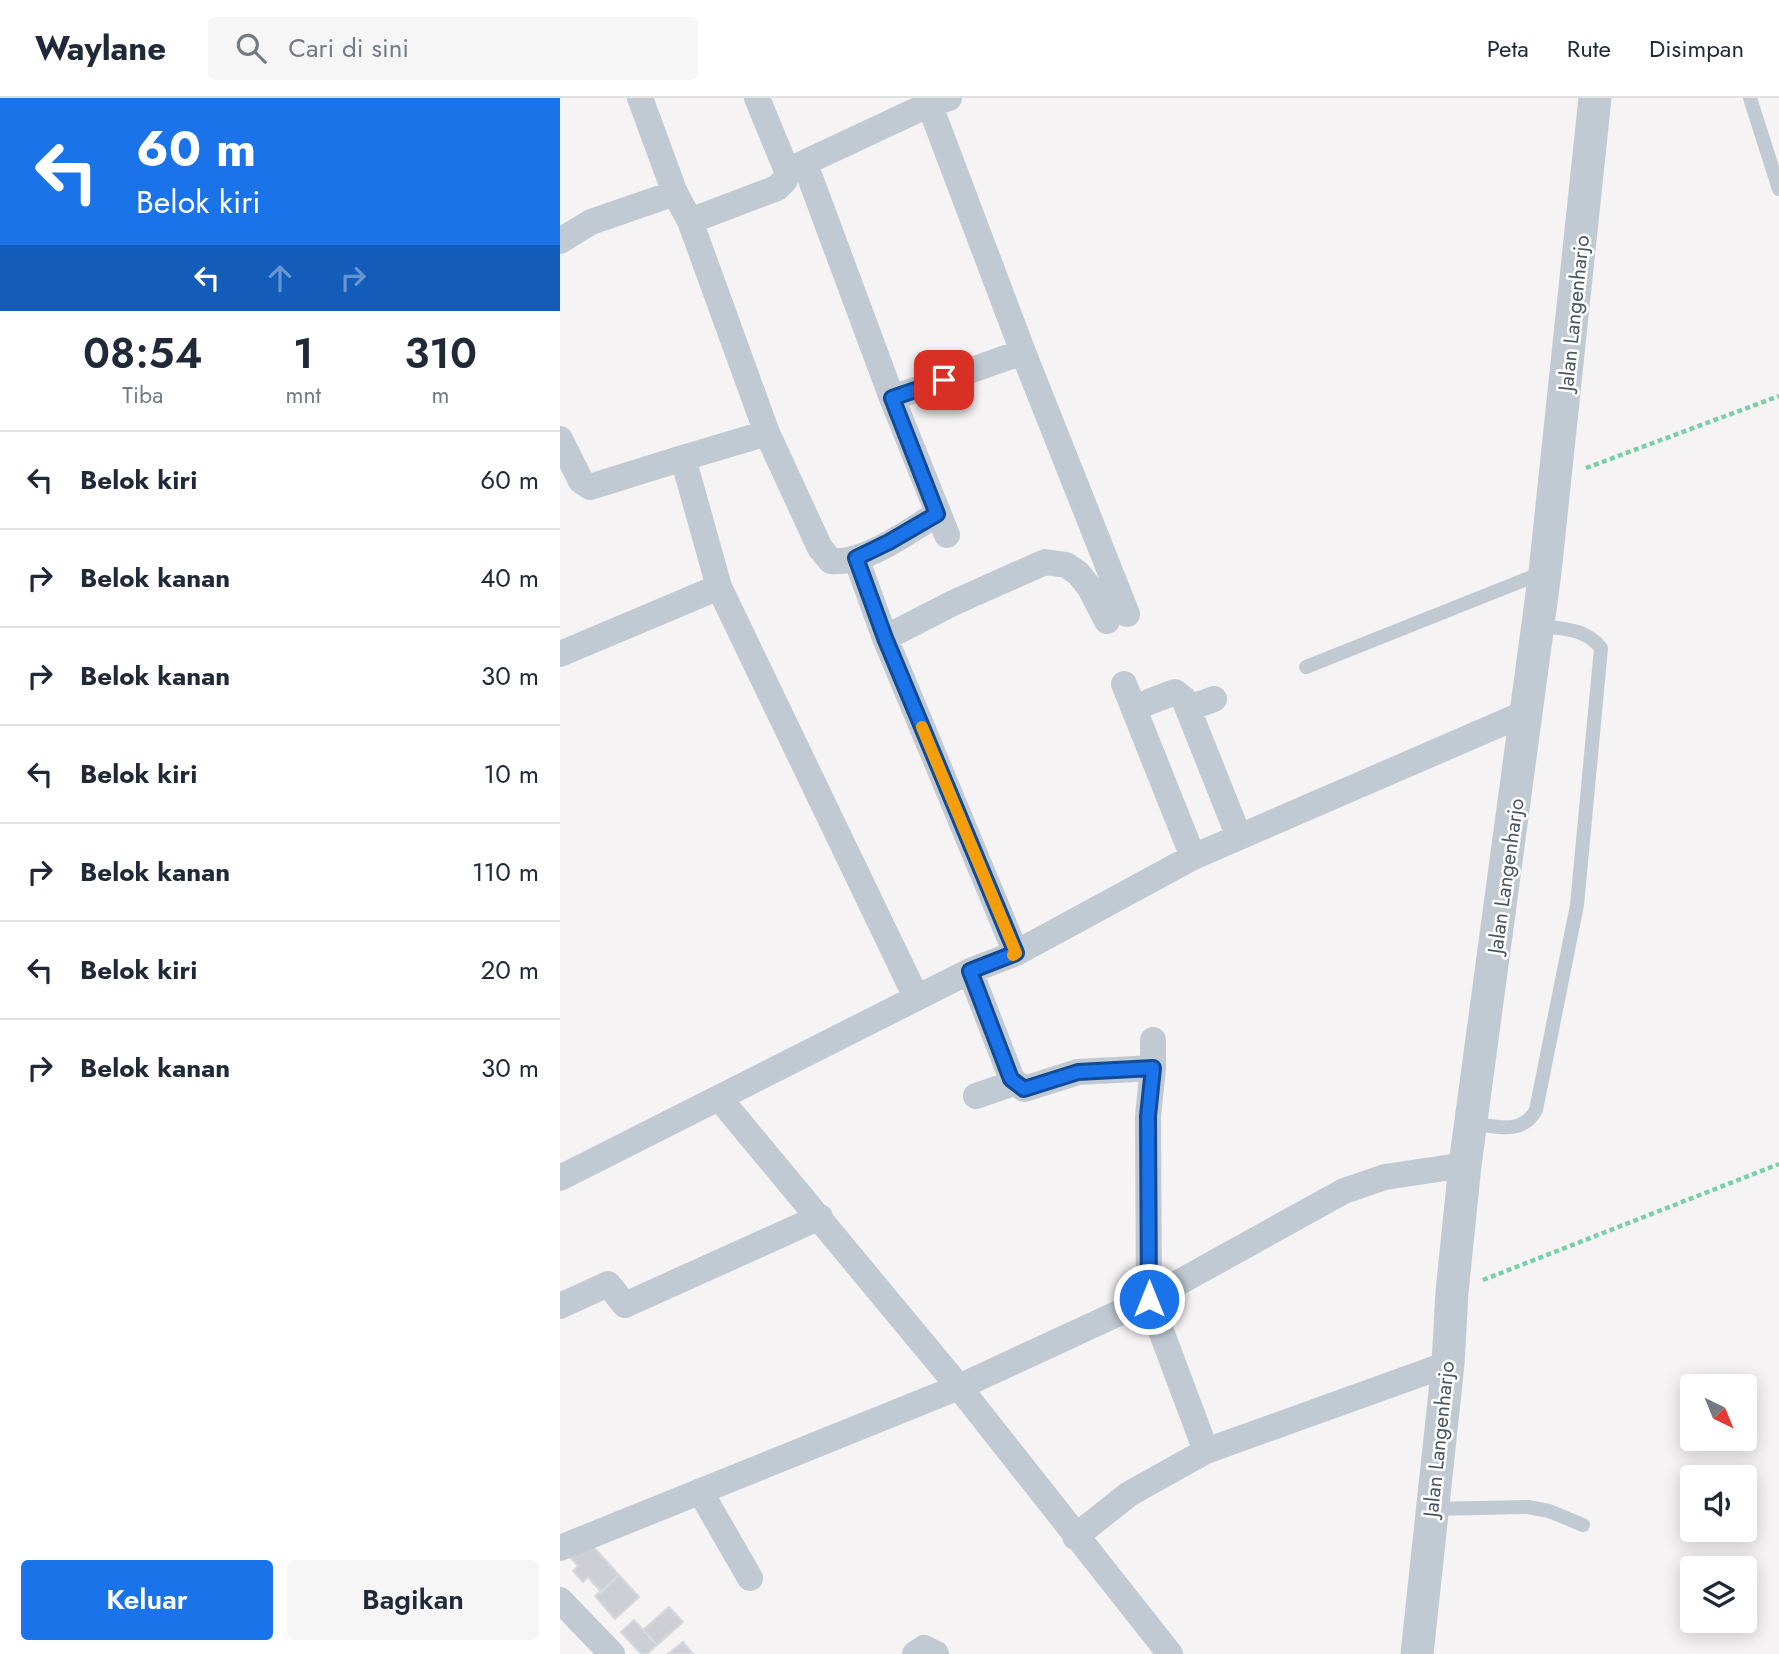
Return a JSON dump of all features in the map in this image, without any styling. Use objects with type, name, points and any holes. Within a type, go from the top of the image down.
[{"type":"street","points":[[640,98],[676,193],[690,221],[767,433],[820,548],[831,561],[842,562],[889,542],[942,525],[796,167],[757,98]]},
{"type":"street","name":"Jalan Langenharjo","points":[[1417,1654],[1430,1509],[1448,1364],[1452,1292],[1465,1165],[1539,626],[1595,98]]},
{"type":"street","points":[[690,221],[776,188],[796,167],[935,100],[1117,618],[1078,573],[1066,565],[1045,562],[953,603],[885,638]]},
{"type":"street","points":[[560,241],[591,222],[676,193]]},
{"type":"street","points":[[892,398],[1023,352]]},
{"type":"street","points":[[560,439],[581,481],[590,487],[767,433]]},
{"type":"street","points":[[683,458],[719,587],[916,998]]},
{"type":"street","points":[[856,558],[885,638],[1016,953]]},
{"type":"street","points":[[560,654],[719,587]]},
{"type":"street","points":[[1124,684],[1193,857]]},
{"type":"street","points":[[1149,702],[1175,692],[1184,699],[1239,837]]},
{"type":"street","points":[[1189,708],[1214,699]]},
{"type":"street","points":[[560,1178],[970,971],[1016,953],[1193,857],[1528,712]]},
{"type":"street","points":[[970,971],[1011,1079],[1024,1089],[1078,1072],[1153,1068]]},
{"type":"street","points":[[1153,1040],[1148,1116],[1149,1299],[1206,1451]]},
{"type":"street","points":[[976,1096],[1008,1085],[1011,1079]]},
{"type":"street","points":[[720,1099],[959,1387],[1159,1650]]},
{"type":"street","points":[[560,1548],[959,1387],[1149,1299],[1344,1191],[1385,1177],[1465,1165]]},
{"type":"street","points":[[560,1307],[608,1284],[625,1305],[820,1217]]},
{"type":"street","points":[[1075,1537],[1129,1494],[1206,1451],[1448,1364]]},
{"type":"street","points":[[700,1491],[750,1578]]},
{"type":"street","points":[[560,1600],[612,1654]]},
{"type":"street","points":[[915,1654],[924,1648],[936,1654]]},
{"type":"lane","points":[[1750,98],[1779,189]]},
{"type":"lane","points":[[1306,667],[1545,572]]},
{"type":"lane","points":[[1471,1123],[1515,1128],[1529,1122],[1536,1110],[1577,905],[1601,648],[1591,637],[1578,631],[1539,626]]},
{"type":"lane","points":[[1430,1509],[1528,1507],[1549,1511],[1583,1525]]},
{"type":"path","points":[[1555,479],[1779,396]]},
{"type":"path","points":[[1452,1292],[1779,1164]]},
{"type":"building","points":[[587,1540],[619,1575],[601,1592],[588,1577],[583,1582],[573,1571],[578,1566],[569,1556]]},
{"type":"building","points":[[619,1575],[639,1597],[615,1619],[595,1596]]},
{"type":"building","points":[[669,1607],[683,1622],[657,1645],[643,1630]]},
{"type":"building","points":[[634,1620],[657,1645],[647,1654],[641,1654],[621,1632]]},
{"type":"building","points":[[683,1642],[693,1654],[668,1654]]},
{"type":"slow traffic","points":[[922,727],[1016,953],[1013,955]]},
{"type":"route","points":[[944,380],[892,398],[937,514],[856,558],[885,638],[1016,953],[970,971],[1011,1079],[1024,1089],[1078,1072],[1153,1068],[1148,1116],[1149,1299]]}]
